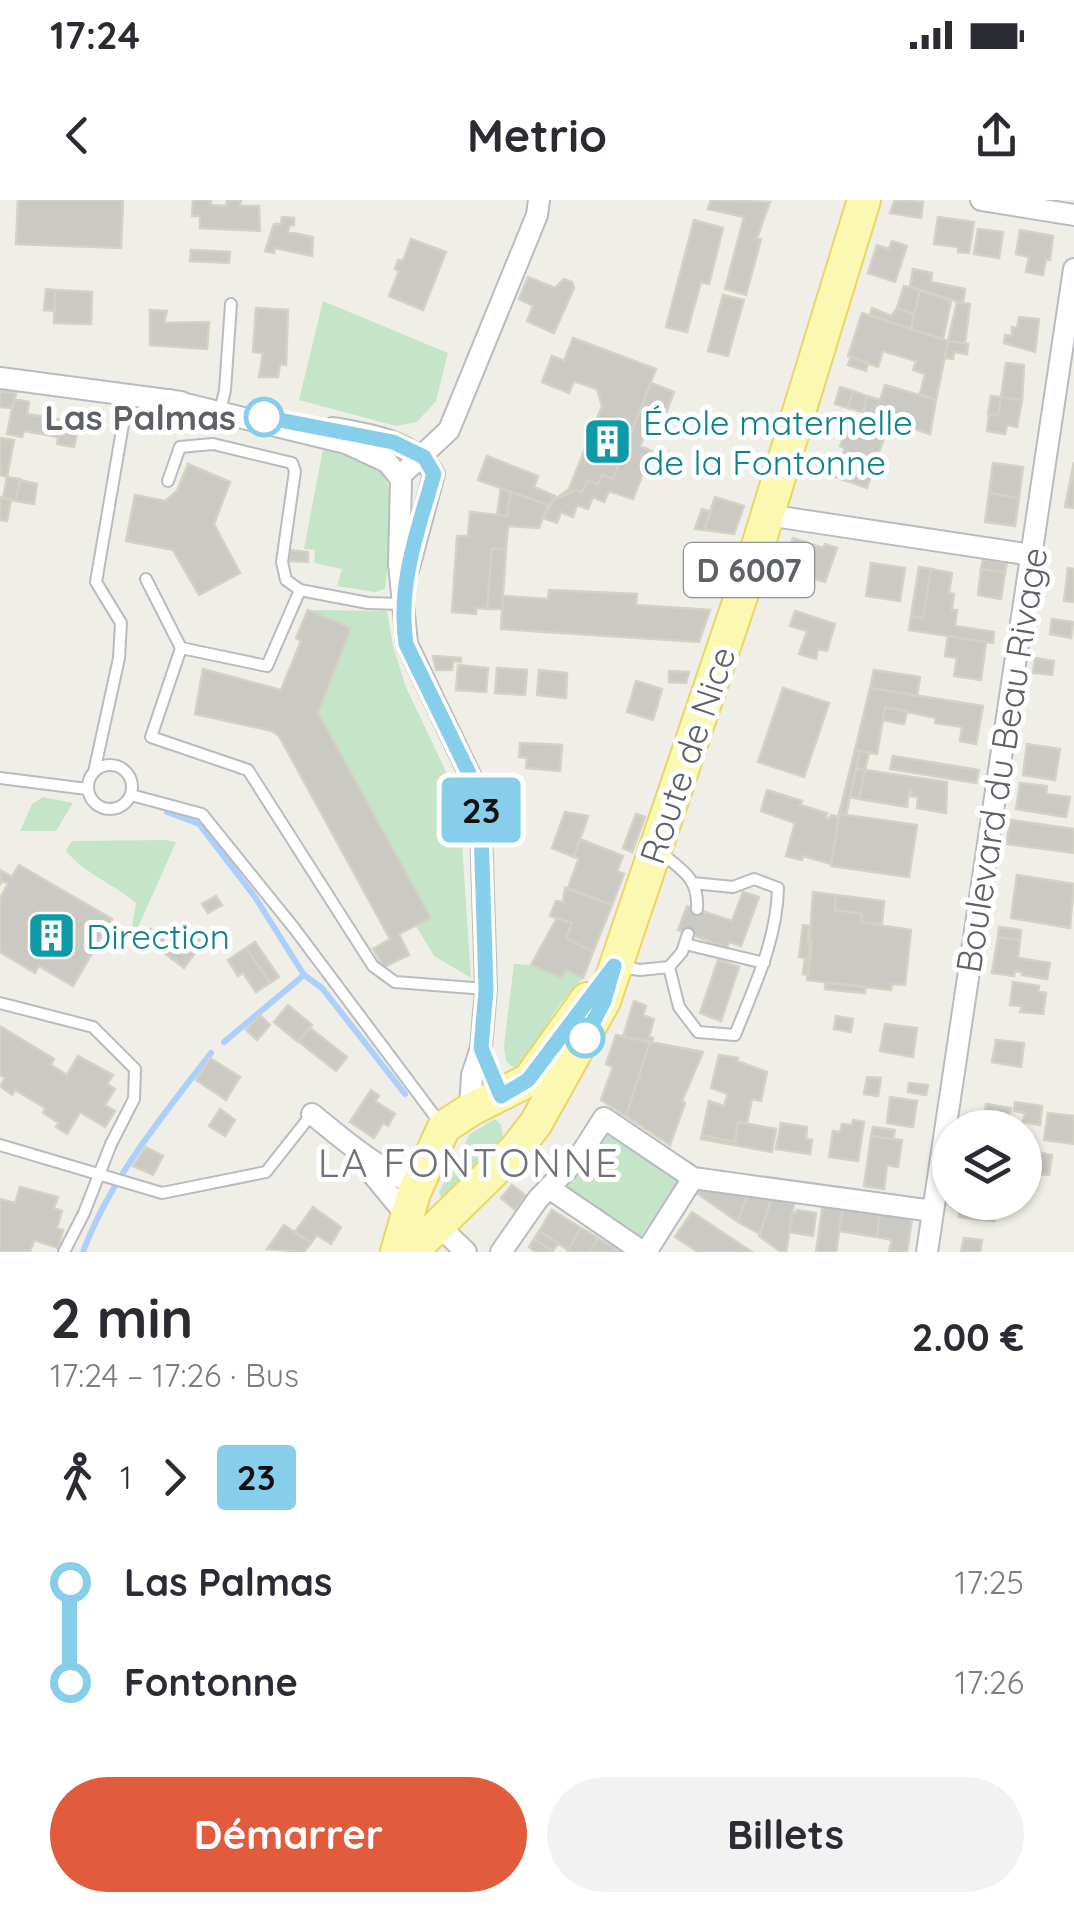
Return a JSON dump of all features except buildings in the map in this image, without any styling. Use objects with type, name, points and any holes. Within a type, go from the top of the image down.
[{"type":"main road","name":"Route de Nice","points":[[614,966],[767,515],[864,200]]},
{"type":"main road","name":"D 6007","points":[[449,1130],[528,1080],[614,966]]},
{"type":"main road","name":"D 6007","points":[[412,1252],[516,1149],[536,1123],[592,1027],[614,966]]},
{"type":"main road","points":[[492,1171],[508,1141],[508,1115],[501,1096]]},
{"type":"main road","points":[[398,1252],[418,1184],[449,1130]]},
{"type":"main road","points":[[439,1226],[426,1190],[449,1130]]},
{"type":"main road","points":[[407,1216],[439,1226]]},
{"type":"street","points":[[400,477],[449,430],[537,216],[540,200]]},
{"type":"street","points":[[981,200],[1069,210]]},
{"type":"street","name":"Boulevard du Beau Rivage","points":[[948,1110],[1074,269]]},
{"type":"street","points":[[0,378],[169,400],[346,443],[388,462],[400,477],[406,644],[480,796],[486,990],[481,1048],[449,1130]]},
{"type":"street","points":[[220,412],[350,431],[393,442],[424,457],[434,474],[402,604]]},
{"type":"street","points":[[767,515],[1032,555]]},
{"type":"street","points":[[481,1048],[501,1096]]},
{"type":"street","points":[[312,1114],[362,1154],[418,1184]]},
{"type":"street","points":[[502,1252],[604,1118],[693,1178],[932,1211]]},
{"type":"street","points":[[362,1154],[374,1176],[407,1216]]},
{"type":"street","points":[[549,1188],[644,1252],[693,1178]]},
{"type":"street","name":"Boulevard du Beau Rivage","points":[[927,1252],[932,1218]]},
{"type":"street","points":[[439,1226],[466,1252]]},
{"type":"lane","points":[[220,412],[231,304]]},
{"type":"lane","points":[[87,789],[119,658],[121,623],[96,582],[128,394]]},
{"type":"lane","points":[[168,482],[180,447],[213,444],[292,462],[296,471],[282,562],[286,580],[300,590],[368,603],[402,604]]},
{"type":"lane","points":[[146,579],[181,648],[151,737],[248,770],[373,966],[395,982],[486,990]]},
{"type":"lane","points":[[181,648],[268,666],[300,590]]},
{"type":"lane","points":[[87,789],[97,806],[110,810],[123,806],[131,794],[131,780],[122,768],[107,765],[94,772]]},
{"type":"lane","points":[[0,778],[87,789]]},
{"type":"lane","points":[[131,794],[202,814],[449,1130]]},
{"type":"lane","points":[[656,849],[688,875],[698,892],[697,909]]},
{"type":"lane","points":[[693,883],[733,887],[754,879],[778,888],[778,912],[764,962],[735,1035],[698,1032],[679,1007],[668,967],[686,939],[764,962]]},
{"type":"lane","points":[[614,966],[640,970],[668,967]]},
{"type":"lane","points":[[0,1003],[94,1027],[130,1061],[137,1083],[134,1099],[110,1144],[64,1252]]},
{"type":"lane","points":[[0,1146],[162,1193],[266,1172],[312,1114]]},
{"type":"green space","points":[[323,301],[448,353],[436,401],[417,422],[396,426],[299,400]]},
{"type":"green space","points":[[323,449],[364,460],[385,479],[391,493],[393,525],[385,589],[375,592],[337,586],[342,569],[314,563],[315,550],[304,549]]},
{"type":"green space","points":[[308,610],[387,611],[405,685],[459,799],[471,978],[434,956],[416,926],[430,918],[318,713],[351,629]]},
{"type":"green space","points":[[43,797],[73,803],[56,831],[20,831],[32,804]]},
{"type":"green space","points":[[72,841],[176,842],[128,950],[136,903],[79,864],[66,850]]},
{"type":"green space","points":[[514,964],[531,965],[561,978],[566,970],[583,978],[559,1005],[520,1067],[514,1068],[506,1061],[504,1046]]},
{"type":"green space","points":[[495,1119],[501,1125],[503,1137],[485,1162],[442,1199],[439,1192],[470,1134]]},
{"type":"green space","points":[[607,1132],[678,1180],[640,1238],[566,1189]]},
{"type":"waterway","points":[[167,812],[199,824],[255,897],[304,975]]},
{"type":"waterway","points":[[224,1042],[304,975],[322,988],[405,1094]]},
{"type":"waterway","points":[[83,1252],[123,1173],[211,1053]]},
{"type":"bus line","name":"23","points":[[264,417],[393,442],[424,457],[434,474],[410,560],[402,604],[404,632],[406,644],[480,796],[486,990],[481,1048],[501,1096],[519,1087],[614,966],[604,1001],[585,1038]]},
{"type":"place","name":"Las Palmas","points":[[264,417]]},
{"type":"place","name":"École maternelle de la Fontonne","points":[[608,442]]},
{"type":"place","name":"Direction","points":[[51,936]]},
{"type":"district","name":"LA FONTONNE","points":[[469,1162]]}]
